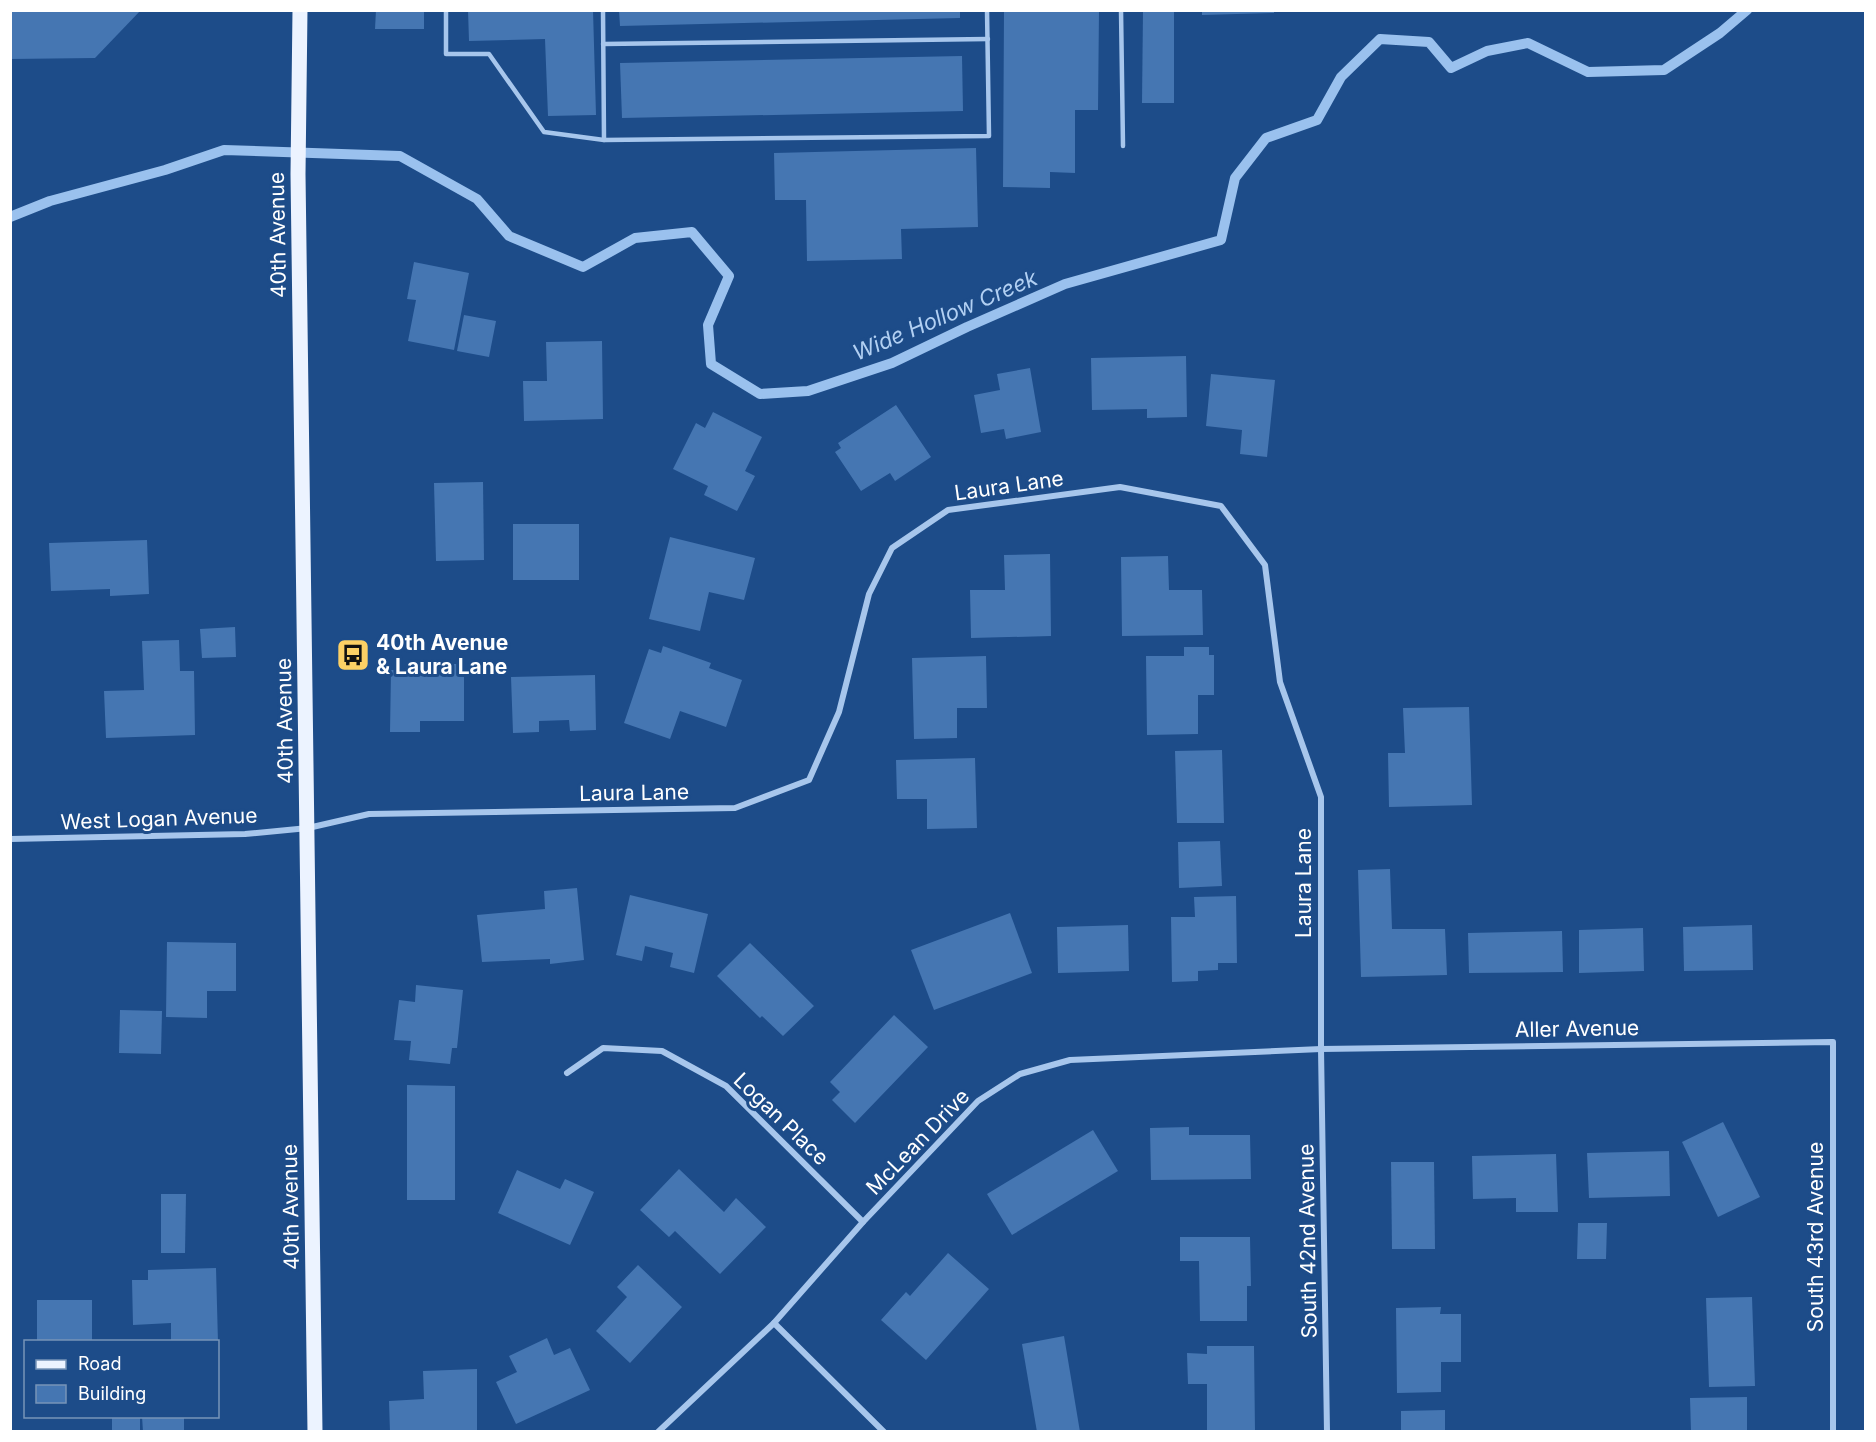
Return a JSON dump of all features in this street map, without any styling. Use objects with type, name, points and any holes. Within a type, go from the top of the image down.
[{"type":"main road","name":"40th Avenue","points":[[300,10],[297,66],[298,174],[315,1431]]},
{"type":"street","name":"Laura Lane","points":[[308,828],[369,814],[735,808],[809,780],[839,712],[869,594],[892,548],[948,510],[1120,487],[1221,506],[1265,565],[1280,682],[1321,797],[1321,1049]]},
{"type":"street","name":"West Logan Avenue","points":[[10,839],[244,834],[308,828]]},
{"type":"street","name":"Aller Avenue","points":[[1321,1049],[1833,1042]]},
{"type":"street","name":"South 43rd Avenue","points":[[1833,1042],[1833,1431]]},
{"type":"street","name":"Logan Place","points":[[567,1074],[603,1048],[662,1051],[726,1086],[863,1222]]},
{"type":"street","name":"McLean Drive","points":[[658,1431],[774,1323],[863,1222],[978,1101],[1020,1074],[1070,1060],[1321,1049]]},
{"type":"street","name":"South 42nd Avenue","points":[[1321,1049],[1328,1431]]},
{"type":"street","points":[[774,1323],[884,1431]]},
{"type":"lane","points":[[446,10],[446,54],[489,54],[544,132],[604,140],[989,136],[987,10]]},
{"type":"lane","points":[[603,10],[604,140]]},
{"type":"lane","points":[[1122,10],[1123,146]]},
{"type":"lane","points":[[603,44],[988,39]]},
{"type":"building","points":[[10,10],[141,10],[95,58],[10,59]]},
{"type":"building","points":[[376,10],[424,10],[424,29],[375,29]]},
{"type":"building","points":[[468,10],[593,10],[596,115],[548,116],[545,39],[469,41]]},
{"type":"building","points":[[619,10],[960,10],[960,18],[620,26]]},
{"type":"building","points":[[1004,10],[1099,10],[1098,110],[1075,110],[1075,173],[1050,172],[1050,188],[1003,187]]},
{"type":"building","points":[[1143,10],[1174,10],[1174,103],[1142,103]]},
{"type":"building","points":[[1202,10],[1274,10],[1274,13],[1202,15]]},
{"type":"building","points":[[962,56],[963,111],[622,118],[620,63]]},
{"type":"building","points":[[976,148],[978,227],[901,229],[902,259],[807,261],[806,200],[775,200],[774,153]]},
{"type":"building","points":[[414,262],[469,273],[454,350],[408,341],[416,300],[407,299]]},
{"type":"building","points":[[464,315],[496,321],[489,357],[457,351]]},
{"type":"building","points":[[602,341],[603,419],[524,421],[523,381],[547,381],[546,342]]},
{"type":"building","points":[[1186,356],[1187,417],[1147,418],[1147,409],[1092,410],[1091,358]]},
{"type":"building","points":[[1030,368],[1041,432],[1006,439],[1004,429],[981,433],[974,395],[1000,390],[997,374]]},
{"type":"building","points":[[1211,374],[1275,380],[1267,457],[1240,454],[1242,430],[1206,426]]},
{"type":"building","points":[[896,405],[931,457],[895,481],[890,473],[861,491],[835,452],[841,448],[838,443]]},
{"type":"building","points":[[713,412],[762,437],[745,471],[755,476],[737,511],[704,495],[708,486],[673,469],[696,423],[705,428]]},
{"type":"building","points":[[483,482],[484,560],[436,561],[434,483]]},
{"type":"building","points":[[513,524],[579,524],[579,580],[513,580]]},
{"type":"building","points":[[670,537],[755,558],[744,600],[709,592],[700,631],[649,619]]},
{"type":"building","points":[[147,540],[149,594],[110,596],[110,589],[51,591],[49,543]]},
{"type":"building","points":[[1050,554],[1051,636],[971,638],[970,590],[1005,590],[1004,555]]},
{"type":"building","points":[[1168,556],[1169,590],[1202,590],[1203,635],[1122,636],[1121,557]]},
{"type":"building","points":[[235,627],[236,657],[202,658],[200,629]]},
{"type":"building","points":[[179,640],[180,671],[194,671],[195,735],[106,738],[104,691],[144,690],[142,641]]},
{"type":"building","points":[[663,646],[711,663],[709,668],[742,680],[726,727],[680,711],[670,739],[624,723],[649,649],[661,653]]},
{"type":"building","points":[[1184,647],[1209,647],[1209,655],[1214,655],[1214,695],[1198,695],[1198,734],[1147,735],[1146,656],[1184,656]]},
{"type":"building","points":[[986,656],[987,708],[957,708],[957,738],[914,739],[912,658]]},
{"type":"building","points":[[412,664],[464,664],[464,721],[420,721],[420,732],[390,732],[391,670],[412,670]]},
{"type":"building","points":[[595,675],[596,730],[570,731],[569,720],[539,721],[539,732],[513,733],[511,677]]},
{"type":"building","points":[[1469,707],[1472,805],[1389,807],[1388,753],[1405,753],[1403,708]]},
{"type":"building","points":[[1222,750],[1224,823],[1177,823],[1175,751]]},
{"type":"building","points":[[975,758],[977,828],[927,829],[927,799],[897,799],[896,760]]},
{"type":"building","points":[[1220,841],[1222,886],[1179,888],[1178,842]]},
{"type":"building","points":[[1390,869],[1392,929],[1445,929],[1447,975],[1361,977],[1358,870]]},
{"type":"building","points":[[577,888],[584,960],[550,964],[550,959],[482,962],[477,915],[545,909],[544,891]]},
{"type":"building","points":[[630,895],[708,914],[694,973],[670,967],[673,953],[645,946],[642,961],[616,955]]},
{"type":"building","points":[[1236,896],[1237,963],[1218,963],[1218,970],[1198,971],[1198,981],[1172,982],[1171,917],[1195,917],[1194,897]]},
{"type":"building","points":[[1010,913],[1032,973],[934,1010],[911,950]]},
{"type":"building","points":[[1128,925],[1129,971],[1058,973],[1057,927]]},
{"type":"building","points":[[1752,925],[1753,970],[1684,971],[1683,927]]},
{"type":"building","points":[[1643,928],[1644,971],[1579,973],[1579,930]]},
{"type":"building","points":[[1562,931],[1563,972],[1469,973],[1468,933]]},
{"type":"building","points":[[167,942],[236,943],[236,991],[207,991],[207,1018],[166,1017]]},
{"type":"building","points":[[750,943],[814,1006],[783,1036],[762,1016],[760,1018],[717,976]]},
{"type":"building","points":[[416,985],[463,990],[457,1048],[452,1048],[450,1064],[409,1060],[411,1041],[394,1040],[399,1000],[415,1002]]},
{"type":"building","points":[[120,1010],[162,1011],[161,1054],[119,1053]]},
{"type":"building","points":[[894,1015],[928,1047],[855,1123],[832,1100],[840,1092],[830,1082]]},
{"type":"building","points":[[407,1085],[455,1086],[455,1200],[407,1200]]},
{"type":"building","points":[[1723,1122],[1760,1197],[1718,1217],[1682,1142]]},
{"type":"building","points":[[1189,1127],[1189,1135],[1250,1135],[1251,1179],[1151,1180],[1150,1128]]},
{"type":"building","points":[[1093,1130],[1118,1171],[1012,1235],[987,1194]]},
{"type":"building","points":[[1669,1151],[1670,1196],[1589,1198],[1587,1153]]},
{"type":"building","points":[[1556,1154],[1558,1212],[1516,1212],[1516,1198],[1473,1199],[1472,1156]]},
{"type":"building","points":[[1391,1162],[1434,1162],[1435,1249],[1392,1249]]},
{"type":"building","points":[[679,1169],[724,1212],[736,1198],[766,1227],[720,1274],[675,1231],[669,1237],[640,1210]]},
{"type":"building","points":[[517,1170],[560,1189],[565,1179],[594,1192],[570,1245],[498,1213]]},
{"type":"building","points":[[161,1194],[186,1194],[185,1253],[161,1253]]},
{"type":"building","points":[[1578,1223],[1607,1223],[1606,1259],[1577,1259]]},
{"type":"building","points":[[1180,1237],[1250,1237],[1251,1286],[1247,1286],[1247,1321],[1200,1321],[1199,1261],[1180,1261]]},
{"type":"building","points":[[948,1253],[989,1289],[926,1360],[881,1320],[906,1292],[910,1296]]},
{"type":"building","points":[[638,1265],[682,1307],[630,1363],[596,1331],[627,1297],[617,1287]]},
{"type":"building","points":[[216,1268],[218,1340],[171,1340],[171,1323],[133,1325],[132,1280],[148,1280],[148,1270]]},
{"type":"building","points":[[1752,1297],[1755,1386],[1709,1387],[1706,1298]]},
{"type":"building","points":[[37,1300],[92,1300],[92,1340],[37,1340]]},
{"type":"building","points":[[1441,1307],[1440,1314],[1461,1314],[1461,1362],[1441,1362],[1441,1392],[1397,1393],[1396,1308]]},
{"type":"building","points":[[1064,1336],[1080,1432],[1037,1432],[1022,1344]]},
{"type":"building","points":[[547,1338],[554,1355],[570,1348],[590,1390],[516,1424],[496,1382],[517,1372],[509,1356]]},
{"type":"building","points":[[1207,1346],[1254,1346],[1255,1432],[1207,1432],[1207,1384],[1188,1384],[1187,1353],[1207,1354]]},
{"type":"building","points":[[477,1369],[477,1432],[390,1432],[389,1401],[424,1399],[423,1371]]},
{"type":"building","points":[[1747,1397],[1747,1432],[1691,1432],[1690,1398]]},
{"type":"building","points":[[1445,1410],[1445,1432],[1401,1432],[1401,1411]]},
{"type":"building","points":[[112,1418],[140,1418],[140,1432],[112,1432]]},
{"type":"building","points":[[142,1418],[184,1418],[184,1432],[143,1432]]},
{"type":"waterway","name":"Wide Hollow Creek","points":[[10,217],[50,201],[165,170],[224,150],[400,156],[477,199],[509,236],[583,267],[635,238],[692,232],[729,276],[708,325],[711,364],[760,394],[808,391],[892,363],[1065,284],[1221,240],[1235,178],[1266,138],[1317,120],[1341,77],[1380,39],[1429,42],[1451,68],[1487,51],[1528,43],[1588,72],[1664,70],[1720,33],[1747,10]]},
{"type":"place","name":"40th Avenue & Laura Lane","points":[[353,655]]}]
